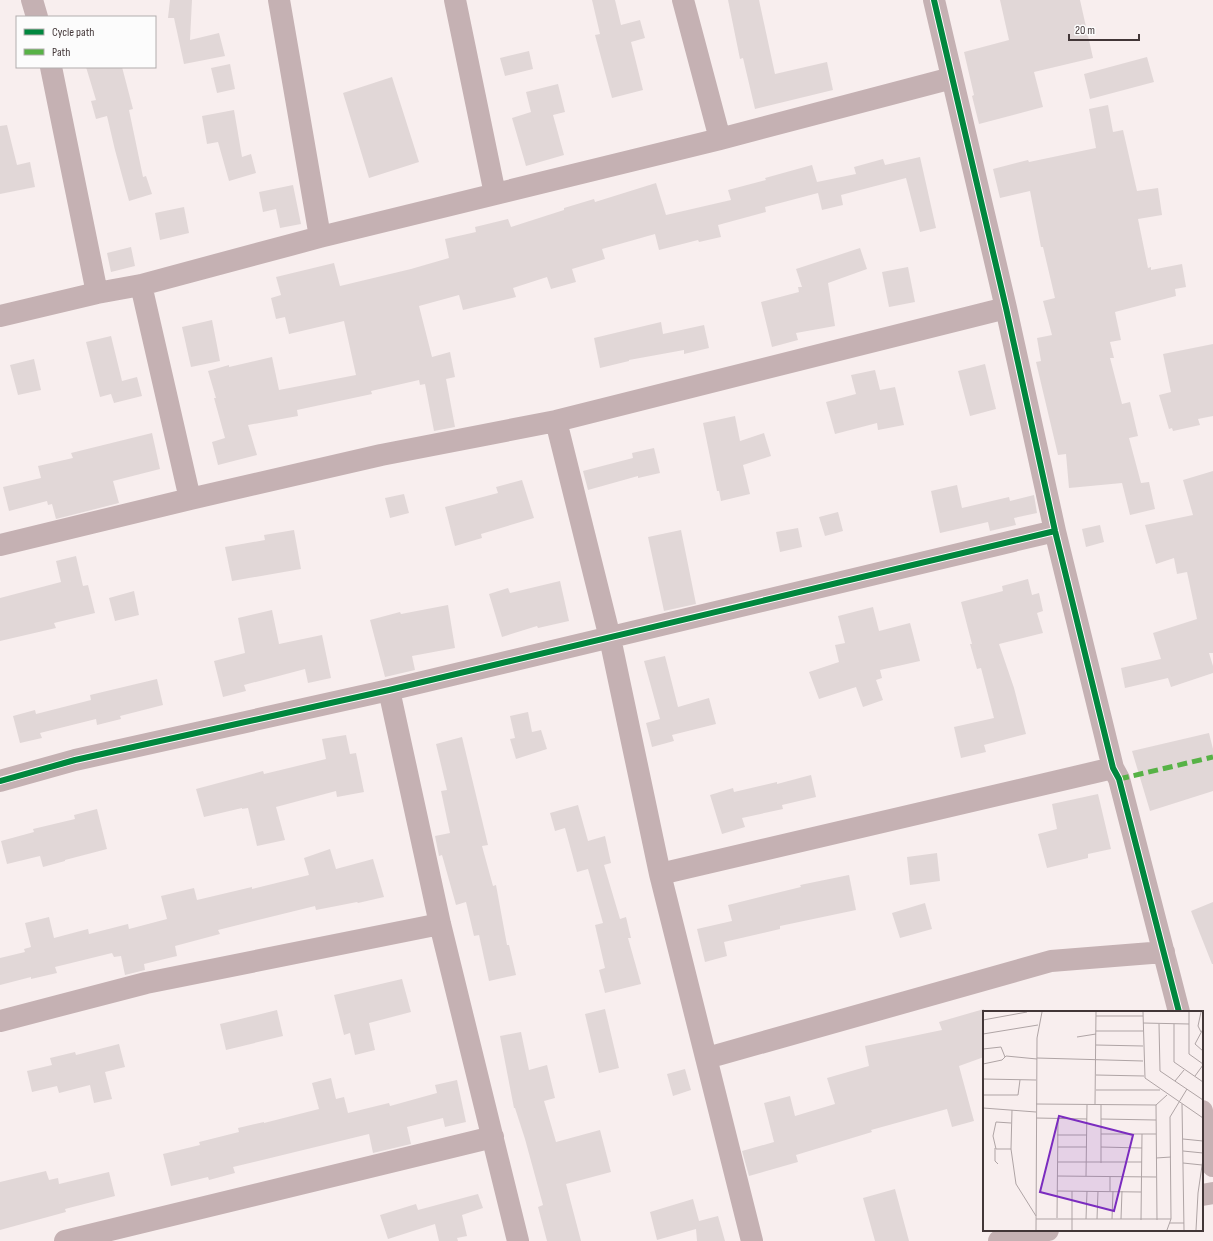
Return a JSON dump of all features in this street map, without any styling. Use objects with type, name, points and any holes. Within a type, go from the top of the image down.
[{"type":"street","points":[[32,0],[37,16]]},
{"type":"street","points":[[279,0],[320,237]]},
{"type":"street","points":[[455,0],[495,194]]},
{"type":"street","points":[[683,0],[720,139]]},
{"type":"street","points":[[934,0],[1006,308],[1055,531],[1113,768],[1119,779],[1179,1011]]},
{"type":"street","points":[[51,68],[97,293]]},
{"type":"street","points":[[0,316],[97,293],[140,285],[320,237],[720,139],[952,78]]},
{"type":"street","points":[[140,285],[190,499]]},
{"type":"street","points":[[0,545],[190,499],[381,456],[556,421],[1006,308]]},
{"type":"street","points":[[556,421],[610,638],[660,874],[752,1241]]},
{"type":"street","points":[[0,781],[75,760],[389,690],[1055,531]]},
{"type":"street","points":[[389,690],[440,924],[518,1241]]},
{"type":"street","points":[[660,874],[1113,768]]},
{"type":"street","points":[[0,1021],[146,983],[440,924]]},
{"type":"street","points":[[707,1058],[1051,961],[1164,952]]},
{"type":"street","points":[[1203,1117],[1213,1166]]},
{"type":"street","points":[[65,1241],[493,1137]]},
{"type":"street","points":[[1203,1195],[1213,1193]]},
{"type":"street","points":[[999,1241],[1044,1231]]},
{"type":"building","points":[[170,0],[192,0],[190,40],[219,33],[225,56],[184,64],[174,18],[168,18]]},
{"type":"building","points":[[592,0],[615,0],[621,25],[640,20],[645,38],[631,42],[643,90],[612,98],[595,35],[600,34]]},
{"type":"building","points":[[728,0],[759,0],[775,74],[827,62],[833,90],[755,109],[743,58],[740,59]]},
{"type":"building","points":[[1000,0],[1080,0],[1093,58],[1034,72],[1043,107],[979,124],[964,52],[1009,40]]},
{"type":"building","points":[[529,51],[533,69],[505,76],[500,58]]},
{"type":"building","points":[[1147,57],[1154,82],[1090,99],[1084,74]]},
{"type":"building","points":[[230,64],[235,89],[217,93],[211,68]]},
{"type":"building","points":[[86,68],[122,68],[133,109],[129,110],[143,177],[146,176],[152,194],[129,201],[107,116],[96,119],[91,101],[96,100]]},
{"type":"building","points":[[392,77],[419,162],[369,178],[343,93]]},
{"type":"building","points":[[558,84],[565,112],[553,115],[564,155],[526,166],[512,118],[531,112],[526,92]]},
{"type":"building","points":[[1108,105],[1113,132],[1123,130],[1137,191],[1158,188],[1162,215],[1138,219],[1148,268],[1151,267],[1151,270],[1182,264],[1186,287],[1175,289],[1176,296],[1115,312],[1121,340],[1110,342],[1114,358],[1110,358],[1122,404],[1130,402],[1138,436],[1129,438],[1141,483],[1149,482],[1155,509],[1130,515],[1122,483],[1069,488],[1066,454],[1058,455],[1036,362],[1041,361],[1037,338],[1052,335],[1043,301],[1055,298],[1043,247],[1041,247],[1030,191],[1000,198],[993,169],[1028,160],[1029,162],[1096,148],[1089,109]]},
{"type":"building","points":[[234,110],[242,157],[251,154],[256,173],[229,181],[218,142],[207,144],[202,116]]},
{"type":"building","points":[[7,125],[17,165],[30,162],[35,187],[0,194],[0,126]]},
{"type":"building","points":[[920,157],[936,228],[920,232],[906,178],[841,195],[843,205],[822,210],[818,193],[765,207],[766,212],[718,225],[721,237],[699,242],[698,240],[659,250],[655,234],[602,249],[605,259],[572,269],[576,282],[551,289],[547,277],[513,288],[516,297],[463,310],[459,295],[419,306],[432,357],[450,352],[455,377],[446,379],[455,427],[434,431],[425,384],[420,385],[419,380],[371,391],[372,394],[297,410],[298,416],[248,425],[257,455],[218,465],[212,442],[225,438],[208,371],[229,365],[229,367],[272,357],[279,390],[356,375],[344,321],[289,334],[285,317],[276,319],[271,298],[281,295],[276,277],[334,263],[340,286],[411,269],[449,258],[445,239],[476,232],[475,227],[508,219],[511,227],[564,210],[564,208],[594,199],[595,202],[656,183],[666,215],[731,200],[728,190],[766,180],[765,178],[812,165],[817,182],[856,174],[854,167],[883,159],[885,165]]},
{"type":"building","points":[[293,185],[301,224],[280,228],[276,209],[263,212],[259,192]]},
{"type":"building","points":[[184,207],[189,233],[160,240],[155,213]]},
{"type":"building","points":[[131,247],[135,266],[111,272],[107,253]]},
{"type":"building","points":[[860,248],[867,269],[828,283],[835,326],[796,333],[798,340],[772,347],[761,302],[799,292],[798,287],[802,287],[796,269]]},
{"type":"building","points":[[908,267],[915,302],[889,307],[882,272]]},
{"type":"building","points":[[212,320],[220,361],[191,367],[182,327]]},
{"type":"building","points":[[661,322],[663,334],[704,325],[709,348],[684,354],[684,350],[629,360],[600,368],[594,338]]},
{"type":"building","points":[[111,336],[122,381],[137,377],[142,396],[114,403],[111,394],[100,397],[86,342]]},
{"type":"building","points":[[1213,344],[1213,416],[1198,419],[1200,425],[1173,431],[1172,428],[1169,429],[1159,395],[1171,392],[1163,354]]},
{"type":"building","points":[[34,359],[41,390],[18,395],[10,365]]},
{"type":"building","points":[[985,364],[996,409],[970,416],[958,371]]},
{"type":"building","points":[[875,370],[880,390],[895,387],[904,425],[878,430],[877,423],[835,434],[826,402],[856,394],[851,375]]},
{"type":"building","points":[[735,416],[740,441],[764,433],[771,456],[743,465],[750,494],[721,501],[719,491],[717,491],[703,423]]},
{"type":"building","points":[[152,433],[160,469],[113,481],[119,503],[56,519],[52,504],[48,505],[47,501],[9,511],[3,487],[41,478],[38,466],[73,458],[71,453]]},
{"type":"building","points":[[654,448],[660,473],[638,478],[638,476],[588,490],[583,471],[633,458],[632,453]]},
{"type":"building","points":[[1213,471],[1213,653],[1209,653],[1213,666],[1213,673],[1171,687],[1168,678],[1125,688],[1121,668],[1161,659],[1153,633],[1197,619],[1187,572],[1177,574],[1174,558],[1156,564],[1145,525],[1193,515],[1183,480]]},
{"type":"building","points":[[522,480],[534,518],[481,534],[482,538],[455,546],[445,507],[498,493],[496,487]]},
{"type":"building","points":[[957,485],[962,508],[1009,497],[1010,501],[1034,495],[1037,513],[1014,518],[1016,525],[990,531],[988,522],[940,533],[931,491]]},
{"type":"building","points":[[404,494],[409,513],[390,518],[385,498]]},
{"type":"building","points":[[838,512],[843,531],[825,536],[819,517]]},
{"type":"building","points":[[1100,525],[1104,542],[1086,547],[1082,529]]},
{"type":"building","points":[[798,528],[802,547],[780,552],[776,532]]},
{"type":"building","points":[[294,530],[301,569],[232,581],[225,547],[265,540],[264,535]]},
{"type":"building","points":[[681,530],[696,604],[664,611],[648,537]]},
{"type":"building","points":[[76,556],[83,586],[88,585],[95,613],[54,623],[56,628],[0,641],[0,598],[61,582],[56,561]]},
{"type":"building","points":[[1028,579],[1032,595],[1039,593],[1043,611],[1037,613],[1043,633],[999,644],[1014,688],[1026,734],[984,745],[986,752],[961,758],[954,727],[994,718],[981,668],[977,669],[961,602],[1003,591],[1002,586]]},
{"type":"building","points":[[560,581],[569,621],[538,628],[537,626],[502,637],[489,594],[508,588],[510,593]]},
{"type":"building","points":[[134,591],[139,615],[115,621],[109,598]]},
{"type":"building","points":[[448,605],[455,648],[412,656],[415,670],[385,677],[370,620],[400,612],[401,614]]},
{"type":"building","points":[[873,607],[879,631],[910,623],[920,661],[880,670],[882,678],[876,680],[883,700],[863,707],[856,687],[819,699],[809,672],[839,662],[835,645],[845,643],[838,616]]},
{"type":"building","points":[[272,610],[279,644],[322,635],[331,678],[308,683],[305,669],[244,685],[246,691],[223,697],[214,661],[245,653],[238,618]]},
{"type":"building","points":[[665,656],[678,707],[709,698],[716,724],[672,735],[674,741],[652,747],[646,723],[660,719],[644,661]]},
{"type":"building","points":[[157,679],[163,705],[120,716],[121,719],[97,725],[96,719],[40,733],[42,738],[20,743],[13,716],[35,710],[36,714],[91,700],[90,695]]},
{"type":"building","points":[[528,712],[532,732],[541,730],[547,749],[516,759],[510,739],[515,738],[510,716]]},
{"type":"building","points":[[1209,733],[1213,749],[1213,791],[1150,811],[1132,751]]},
{"type":"building","points":[[346,735],[350,754],[356,753],[364,792],[337,797],[336,791],[276,807],[285,840],[257,846],[248,808],[242,808],[204,817],[196,789],[263,771],[264,774],[326,759],[322,739]]},
{"type":"building","points":[[462,737],[488,845],[482,846],[493,886],[496,885],[507,945],[509,945],[516,975],[489,981],[479,935],[474,936],[466,902],[456,905],[442,855],[439,856],[435,836],[450,833],[441,791],[447,790],[436,744]]},
{"type":"building","points":[[811,775],[816,797],[782,805],[783,809],[742,818],[745,827],[722,834],[710,795],[733,788],[734,792],[777,782],[777,784]]},
{"type":"building","points":[[1098,794],[1111,849],[1088,854],[1088,858],[1047,868],[1038,834],[1057,829],[1052,804]]},
{"type":"building","points":[[578,805],[588,841],[605,836],[611,863],[604,865],[620,919],[626,917],[631,938],[628,938],[641,984],[605,993],[599,970],[605,968],[595,925],[603,923],[588,869],[577,872],[565,828],[555,831],[550,813]]},
{"type":"building","points":[[97,809],[107,849],[43,867],[40,856],[7,864],[1,841],[34,832],[33,829],[75,819],[74,815]]},
{"type":"building","points":[[330,849],[336,869],[373,859],[384,897],[316,910],[315,906],[218,930],[220,934],[175,946],[177,956],[144,964],[145,970],[125,975],[121,956],[114,957],[112,953],[55,967],[57,973],[31,979],[31,977],[0,985],[0,958],[25,952],[24,949],[31,947],[25,923],[49,917],[54,938],[88,929],[89,934],[128,924],[129,929],[167,919],[161,896],[194,888],[197,900],[252,887],[252,889],[309,875],[304,858]]},
{"type":"building","points":[[937,853],[940,881],[910,885],[907,857]]},
{"type":"building","points":[[849,875],[856,910],[780,926],[780,929],[724,942],[727,956],[705,962],[697,929],[732,921],[728,905],[801,887],[800,885]]},
{"type":"building","points":[[1213,902],[1213,964],[1212,964],[1191,911]]},
{"type":"building","points":[[925,903],[932,929],[900,938],[892,913]]},
{"type":"building","points":[[402,979],[411,1012],[369,1023],[375,1050],[355,1055],[350,1033],[344,1035],[334,995]]},
{"type":"building","points":[[605,1009],[619,1068],[599,1073],[585,1014]]},
{"type":"building","points":[[984,1009],[983,1057],[959,1066],[974,1121],[952,1127],[947,1109],[871,1130],[872,1132],[796,1155],[798,1162],[749,1176],[742,1151],[774,1142],[764,1103],[790,1096],[795,1116],[835,1104],[827,1078],[869,1066],[865,1046],[942,1030],[939,1022]]},
{"type":"building","points":[[277,1010],[283,1036],[226,1050],[220,1024]]},
{"type":"building","points":[[521,1032],[529,1070],[547,1065],[555,1098],[544,1101],[556,1142],[600,1130],[611,1172],[566,1184],[581,1241],[547,1241],[538,1207],[543,1205],[525,1139],[514,1108],[500,1036]]},
{"type":"building","points":[[119,1044],[125,1067],[105,1072],[112,1099],[94,1103],[90,1085],[59,1093],[57,1086],[32,1092],[27,1071],[52,1065],[50,1058],[75,1052],[76,1055]]},
{"type":"building","points":[[685,1069],[691,1090],[673,1096],[667,1074]]},
{"type":"building","points":[[331,1078],[336,1099],[344,1097],[348,1113],[389,1103],[390,1106],[437,1093],[435,1085],[457,1080],[466,1122],[445,1127],[443,1118],[407,1127],[411,1144],[373,1153],[369,1134],[233,1167],[235,1173],[209,1180],[208,1177],[171,1186],[163,1154],[200,1145],[199,1142],[239,1132],[238,1128],[319,1109],[312,1083]]},
{"type":"building","points":[[46,1171],[49,1180],[58,1178],[59,1184],[109,1172],[115,1196],[65,1209],[66,1212],[0,1230],[0,1182]]},
{"type":"building","points":[[895,1189],[909,1241],[875,1241],[863,1198]]},
{"type":"building","points":[[478,1194],[483,1208],[462,1215],[467,1236],[457,1238],[458,1241],[439,1241],[435,1224],[388,1239],[380,1215],[416,1204],[418,1210]]},
{"type":"building","points":[[693,1199],[699,1221],[718,1216],[725,1241],[697,1241],[696,1229],[657,1240],[650,1212]]},
{"type":"marked path","points":[[1119,779],[1213,757]]},
{"type":"cycle path","points":[[934,0],[1006,308],[1055,531],[1113,768],[1119,779],[1179,1011]]},
{"type":"cycle path","points":[[0,781],[75,760],[389,690],[1055,531]]}]
